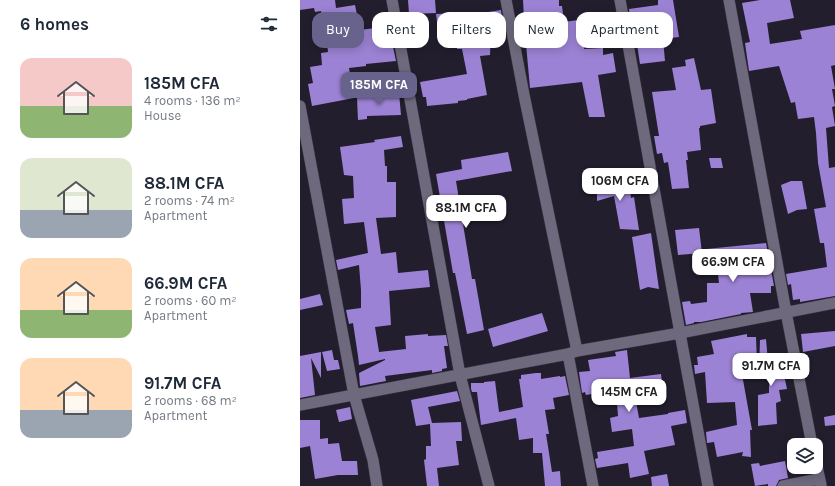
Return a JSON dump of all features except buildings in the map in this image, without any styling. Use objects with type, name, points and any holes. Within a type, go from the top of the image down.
[{"type":"street","points":[[392,0],[460,375],[489,486]]},
{"type":"street","points":[[506,0],[573,352],[593,486]]},
{"type":"street","points":[[620,0],[708,486]]},
{"type":"street","points":[[729,0],[811,438]]},
{"type":"street","points":[[300,106],[354,395],[373,460],[377,486]]},
{"type":"street","points":[[300,405],[835,303]]},
{"type":"street","points":[[783,486],[820,483]]}]
